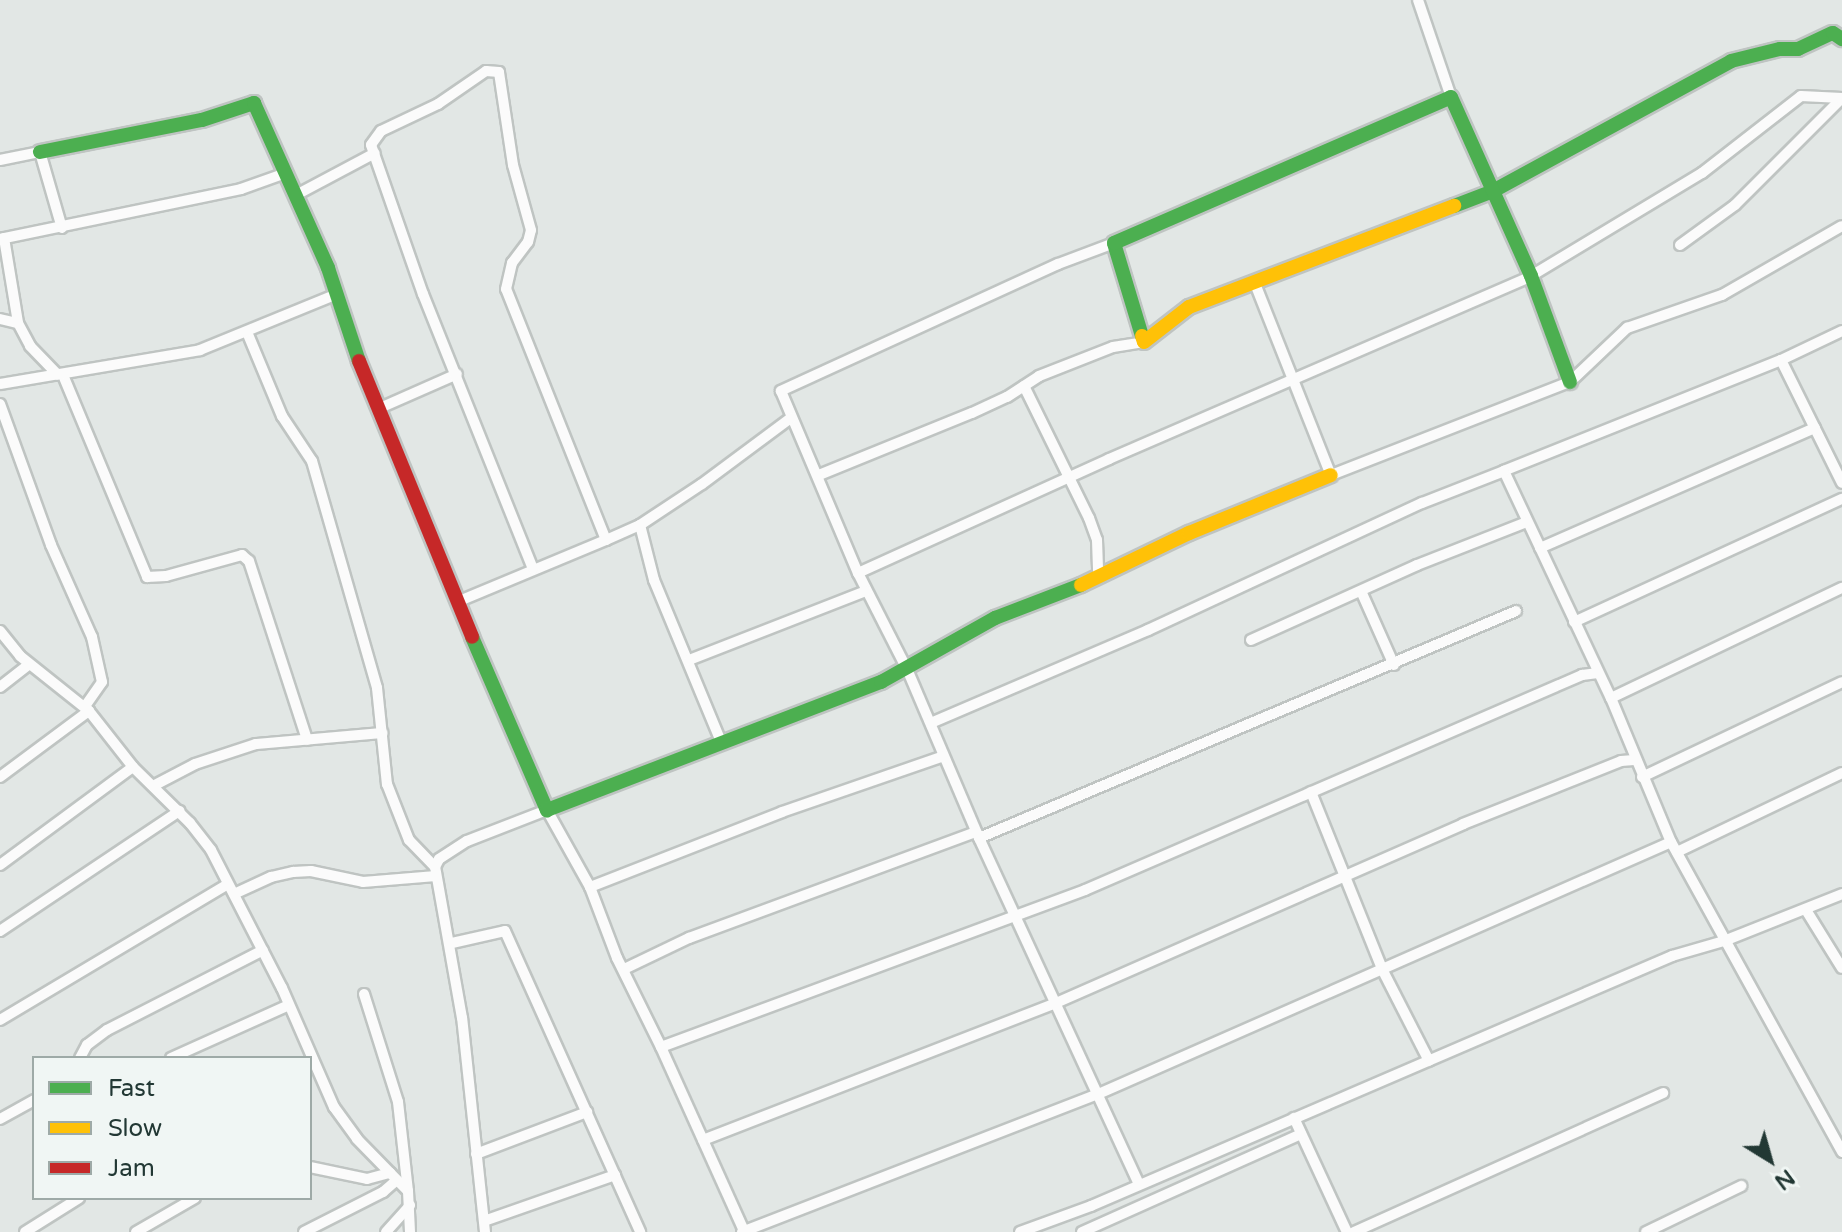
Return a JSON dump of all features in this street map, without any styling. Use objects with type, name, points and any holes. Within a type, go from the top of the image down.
[{"type":"street","points":[[1418,0],[1451,97],[1531,276],[1570,382]]},
{"type":"street","points":[[819,475],[972,413],[1039,376],[1113,347],[1144,342],[1189,307],[1493,191],[1731,61],[1780,49],[1798,49],[1833,33],[1842,39]]},
{"type":"street","points":[[533,569],[497,486],[457,374],[423,294],[372,140],[381,131],[438,104],[486,71],[499,72],[513,165],[531,230],[528,242],[512,263],[506,289],[606,540]]},
{"type":"street","points":[[858,573],[1071,476],[1531,276],[1702,173],[1801,96],[1842,98],[1735,205],[1680,245]]},
{"type":"street","points":[[1139,1184],[978,835],[907,669],[866,591],[781,391],[1058,264],[1114,243],[1451,97]]},
{"type":"street","points":[[0,160],[202,120],[254,103],[296,195],[457,602],[547,810],[590,887],[743,1232],[1096,1095],[1842,773]]},
{"type":"street","points":[[40,152],[62,228]]},
{"type":"street","points":[[296,195],[375,153]]},
{"type":"street","points":[[286,173],[241,189],[151,205],[62,228],[2,238],[18,323],[30,346],[60,375],[147,577],[166,576],[242,555],[249,561],[307,740]]},
{"type":"street","points":[[615,1175],[484,1226],[452,943],[436,872],[439,859],[467,841],[907,669],[995,618],[1098,577],[1189,533],[1570,382],[1627,328],[1722,295],[1842,226]]},
{"type":"street","points":[[1114,243],[1144,342]]},
{"type":"street","points":[[1254,281],[1331,475]]},
{"type":"street","points":[[0,384],[186,354],[337,294]]},
{"type":"street","points":[[0,319],[18,323]]},
{"type":"street","points":[[931,723],[1148,630],[1422,503],[1781,360],[1842,331]]},
{"type":"street","points":[[247,332],[282,416],[312,461],[317,475],[377,688],[384,773],[409,840],[436,872]]},
{"type":"street","points":[[1781,360],[1842,483]]},
{"type":"street","points":[[380,408],[457,374]]},
{"type":"street","points":[[1024,386],[1071,476],[1097,540],[1098,577]]},
{"type":"street","points":[[0,404],[51,545],[92,637],[102,682],[87,708],[0,777]]},
{"type":"street","points":[[457,602],[640,525],[742,457],[791,418]]},
{"type":"street","points":[[1540,548],[1815,428]]},
{"type":"street","points":[[1504,471],[1611,698],[1634,760],[1674,847],[1842,1152]]},
{"type":"street","points":[[1574,622],[1842,499]]},
{"type":"street","points":[[1251,640],[1527,522]]},
{"type":"street","points":[[640,525],[654,580],[721,742]]},
{"type":"street","points":[[1611,698],[1842,588]]},
{"type":"street","points":[[689,660],[866,591]]},
{"type":"street","points":[[1361,591],[1394,665]]},
{"type":"street","points":[[624,969],[689,938],[978,835],[1394,665],[1516,611]]},
{"type":"street","points":[[0,631],[29,664],[87,708],[133,767],[179,811],[211,850],[263,950],[312,1056]]},
{"type":"street","points":[[0,687],[29,664]]},
{"type":"street","points":[[661,1047],[1123,874],[1582,675],[1598,673]]},
{"type":"street","points":[[1642,777],[1842,682]]},
{"type":"street","points":[[153,786],[229,751],[256,744],[383,733]]},
{"type":"street","points":[[590,887],[782,812],[944,756]]},
{"type":"street","points":[[703,1140],[1056,1003],[1345,875],[1592,773],[1634,760]]},
{"type":"street","points":[[0,865],[133,767]]},
{"type":"street","points":[[1311,792],[1382,969],[1429,1061]]},
{"type":"street","points":[[0,931],[179,811]]},
{"type":"street","points":[[0,1020],[231,889],[293,872],[311,871],[373,883],[436,872]]},
{"type":"street","points":[[1020,1232],[1672,956],[1724,941],[1842,894]]},
{"type":"street","points":[[1806,910],[1842,968]]},
{"type":"street","points":[[452,943],[505,931],[640,1232]]},
{"type":"street","points":[[84,1056],[107,1030],[263,950]]},
{"type":"street","points":[[364,994],[398,1102],[410,1205],[410,1232]]},
{"type":"street","points":[[175,1056],[289,1005]]},
{"type":"street","points":[[312,1057],[346,1127],[408,1191]]},
{"type":"street","points":[[1354,1232],[1663,1093]]},
{"type":"street","points":[[0,1119],[32,1101]]},
{"type":"street","points":[[476,1154],[587,1112]]},
{"type":"street","points":[[1294,1118],[1347,1232]]},
{"type":"street","points":[[1082,1232],[1301,1134]]},
{"type":"street","points":[[312,1167],[367,1179],[393,1177]]},
{"type":"street","points":[[304,1232],[383,1192],[393,1177]]},
{"type":"street","points":[[1646,1232],[1741,1186]]},
{"type":"street","points":[[25,1232],[76,1200]]},
{"type":"street","points":[[136,1232],[177,1202]]},
{"type":"street","points":[[386,1232],[410,1205]]},
{"type":"traffic: fast","points":[[1454,206],[1493,191],[1731,61],[1780,49],[1798,49],[1833,33],[1842,39]]},
{"type":"traffic: fast","points":[[1142,336],[1114,243],[1451,97],[1531,276],[1570,382]]},
{"type":"traffic: fast","points":[[40,152],[202,120],[254,103],[328,268],[359,361]]},
{"type":"traffic: fast","points":[[472,637],[547,810],[881,682],[995,618],[1081,585]]},
{"type":"traffic: slow","points":[[1142,336],[1144,342],[1189,307],[1454,206]]},
{"type":"traffic: slow","points":[[1081,585],[1189,533],[1331,475]]},
{"type":"traffic: jam","points":[[359,361],[472,637]]}]
